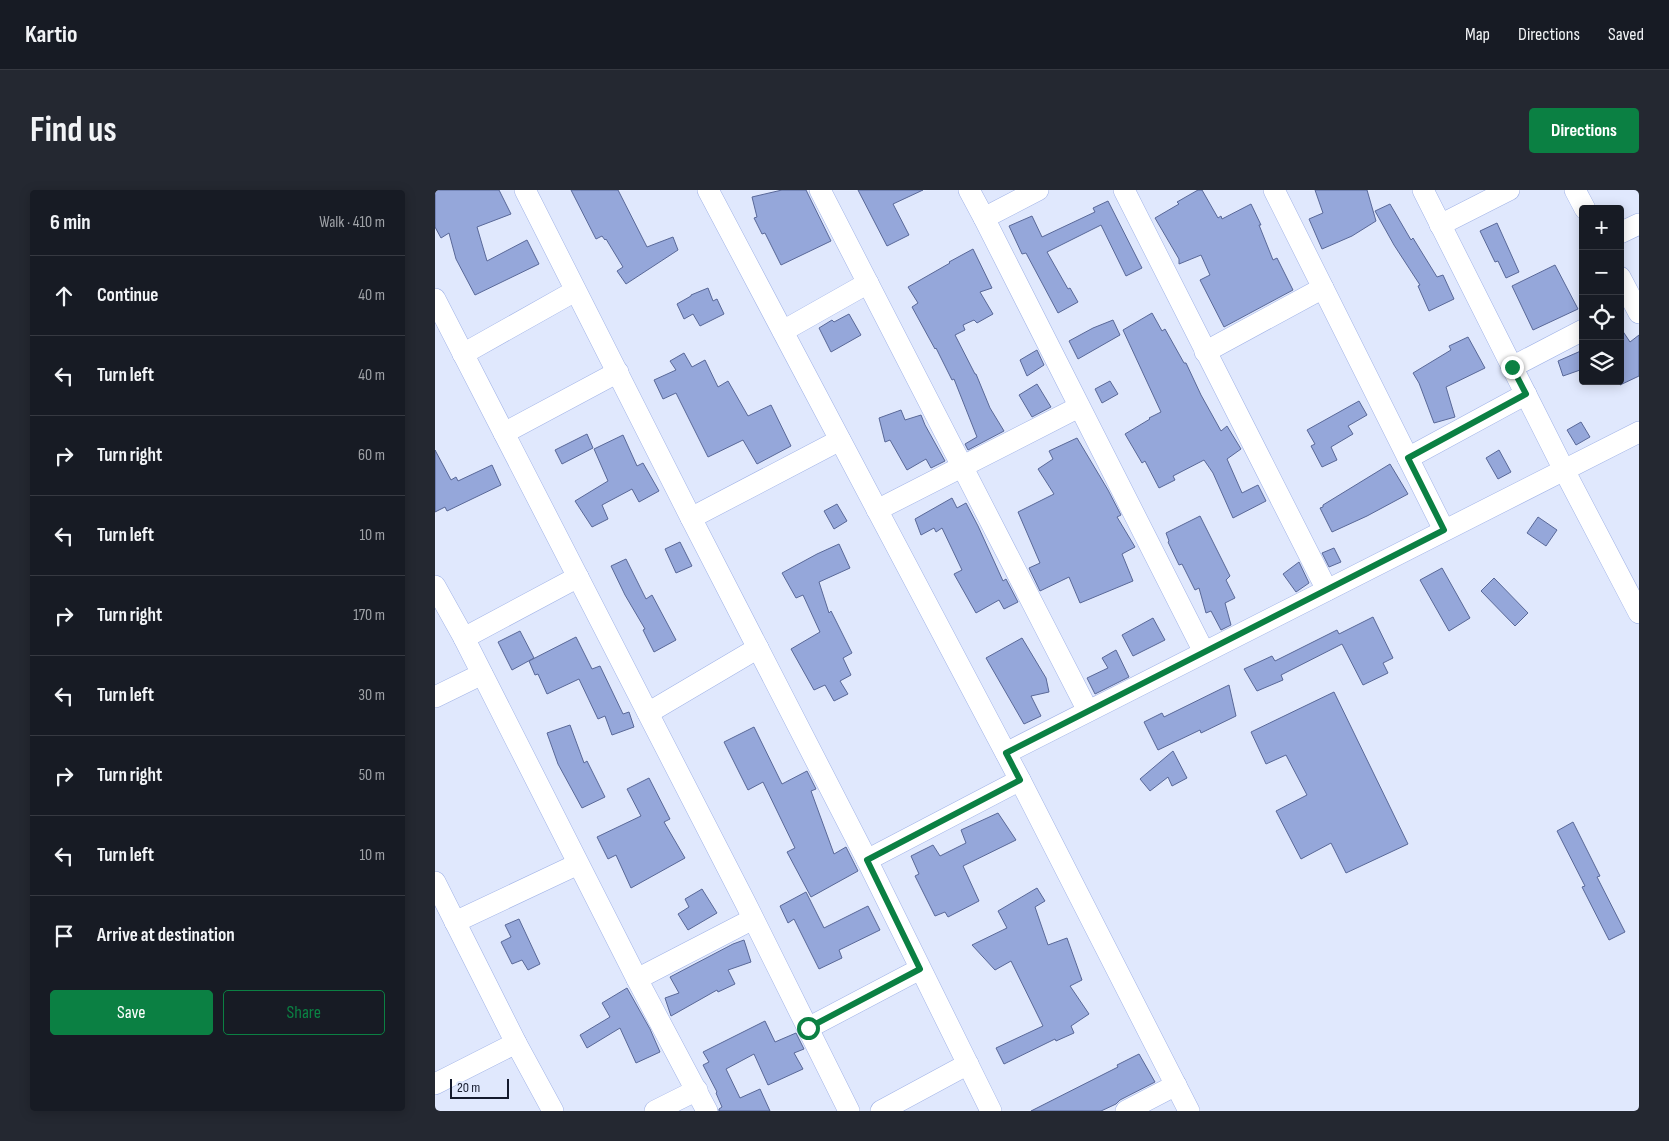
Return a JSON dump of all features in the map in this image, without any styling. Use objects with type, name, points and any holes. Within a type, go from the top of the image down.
[{"type":"street","points":[[525,190],[867,860],[991,1111]]},
{"type":"street","points":[[708,190],[1006,753],[1189,1111]]},
{"type":"street","points":[[821,190],[1088,711]]},
{"type":"street","points":[[969,190],[1204,652]]},
{"type":"street","points":[[984,218],[1038,190]]},
{"type":"street","points":[[1124,190],[1327,590]]},
{"type":"street","points":[[1274,190],[1444,530]]},
{"type":"street","points":[[1423,190],[1564,470],[1639,613]]},
{"type":"street","points":[[1440,225],[1509,190]]},
{"type":"street","points":[[1575,190],[1583,205]]},
{"type":"street","points":[[1624,231],[1639,224]]},
{"type":"street","points":[[783,331],[868,282]]},
{"type":"street","points":[[1624,286],[1633,307]]},
{"type":"street","points":[[1205,352],[1323,288]]},
{"type":"street","points":[[463,354],[575,291]]},
{"type":"street","points":[[435,299],[648,713],[849,1111]]},
{"type":"street","points":[[1512,367],[1579,332]]},
{"type":"street","points":[[504,433],[618,372]]},
{"type":"street","points":[[1408,458],[1526,394]]},
{"type":"street","points":[[877,510],[1079,408]]},
{"type":"street","points":[[1006,753],[1639,432]]},
{"type":"street","points":[[691,518],[840,440]]},
{"type":"street","points":[[464,638],[578,578]]},
{"type":"street","points":[[435,586],[464,638],[637,979],[707,1111]]},
{"type":"street","points":[[648,713],[758,648]]},
{"type":"street","points":[[435,697],[482,674]]},
{"type":"street","points":[[867,860],[1020,780]]},
{"type":"street","points":[[455,922],[578,864]]},
{"type":"street","points":[[435,882],[516,1043],[553,1111]]},
{"type":"street","points":[[637,979],[753,919]]},
{"type":"street","points":[[808,1028],[920,969]]},
{"type":"street","points":[[435,1084],[516,1043]]},
{"type":"street","points":[[881,1111],[968,1064]]},
{"type":"street","points":[[1127,1111],[1176,1085]]},
{"type":"street","points":[[655,1111],[697,1090]]},
{"type":"building","points":[[435,190],[499,190],[511,214],[477,227],[487,261],[527,240],[539,264],[475,295],[456,259],[449,233],[441,238],[435,227]]},
{"type":"building","points":[[571,190],[618,190],[647,247],[673,237],[678,250],[626,284],[617,271],[623,267],[606,239],[602,236],[596,239]]},
{"type":"building","points":[[782,190],[806,190],[831,241],[781,265],[765,233],[762,234],[754,218],[757,217],[752,197]]},
{"type":"building","points":[[858,190],[923,190],[893,204],[909,235],[887,246]]},
{"type":"building","points":[[1198,190],[1202,190],[1218,218],[1221,216],[1222,219],[1251,204],[1261,225],[1259,225],[1273,260],[1277,258],[1293,290],[1224,327],[1200,280],[1210,275],[1201,255],[1179,264],[1179,259],[1155,218]]},
{"type":"building","points":[[1315,190],[1367,190],[1376,221],[1352,236],[1322,249],[1309,219],[1323,213]]},
{"type":"building","points":[[1108,201],[1142,268],[1126,276],[1101,225],[1047,252],[1068,289],[1070,288],[1078,302],[1058,313],[1026,253],[1022,254],[1009,226],[1032,216],[1042,237],[1095,212],[1093,208]]},
{"type":"building","points":[[1390,204],[1411,240],[1413,238],[1437,277],[1443,275],[1454,299],[1429,311],[1418,286],[1420,285],[1375,211]]},
{"type":"building","points":[[1497,223],[1519,272],[1506,278],[1498,261],[1495,262],[1480,231]]},
{"type":"building","points":[[973,249],[992,288],[980,292],[993,314],[977,323],[974,320],[963,325],[965,330],[955,335],[976,374],[990,408],[1004,431],[968,450],[965,444],[977,437],[954,379],[952,380],[912,307],[918,303],[908,287]]},
{"type":"building","points":[[1555,265],[1578,309],[1533,330],[1512,286]]},
{"type":"building","points":[[708,288],[713,301],[717,299],[724,314],[700,326],[693,314],[684,319],[677,304],[691,295]]},
{"type":"building","points":[[1152,313],[1162,331],[1165,329],[1184,363],[1186,363],[1221,431],[1227,426],[1241,449],[1227,459],[1242,493],[1258,485],[1266,501],[1233,518],[1213,473],[1204,460],[1173,476],[1175,480],[1159,488],[1145,461],[1142,463],[1125,434],[1161,412],[1123,330]]},
{"type":"building","points":[[849,314],[861,335],[831,352],[819,328],[832,320],[834,322]]},
{"type":"building","points":[[1113,320],[1120,335],[1078,359],[1069,341]]},
{"type":"building","points":[[1624,333],[1630,342],[1639,335],[1639,376],[1624,383]]},
{"type":"building","points":[[1468,337],[1485,368],[1446,387],[1455,417],[1434,423],[1419,383],[1413,373],[1451,350],[1449,346]]},
{"type":"building","points":[[1037,350],[1044,365],[1027,376],[1020,360]]},
{"type":"building","points":[[1579,352],[1579,370],[1563,376],[1558,361]]},
{"type":"building","points":[[684,353],[692,367],[705,360],[718,387],[728,381],[748,416],[771,405],[791,446],[757,464],[743,440],[708,457],[676,393],[663,399],[654,380],[676,370],[670,361]]},
{"type":"building","points":[[1110,381],[1118,394],[1102,403],[1095,389]]},
{"type":"building","points":[[1037,384],[1051,407],[1032,417],[1019,395]]},
{"type":"building","points":[[1359,401],[1367,415],[1348,426],[1353,434],[1331,447],[1337,460],[1322,467],[1311,446],[1315,444],[1307,430]]},
{"type":"building","points":[[901,410],[905,420],[921,415],[945,461],[931,468],[926,459],[907,470],[890,440],[885,442],[879,418]]},
{"type":"building","points":[[1581,422],[1590,437],[1576,445],[1567,430]]},
{"type":"building","points":[[587,434],[593,448],[562,464],[555,450]]},
{"type":"building","points":[[623,435],[637,466],[643,463],[659,491],[639,502],[632,489],[602,505],[608,519],[592,527],[575,501],[608,481],[594,449]]},
{"type":"building","points":[[1077,438],[1108,490],[1121,515],[1117,517],[1135,547],[1122,554],[1133,581],[1080,603],[1069,577],[1040,591],[1029,568],[1040,563],[1018,512],[1054,494],[1038,469],[1053,459],[1049,451]]},
{"type":"building","points":[[435,450],[451,480],[456,477],[458,481],[492,465],[501,485],[447,511],[445,507],[435,512]]},
{"type":"building","points":[[1499,450],[1511,472],[1498,479],[1486,458]]},
{"type":"building","points":[[1390,464],[1408,494],[1332,532],[1320,508]]},
{"type":"building","points":[[952,498],[957,508],[966,503],[1003,581],[1006,579],[1018,602],[1004,609],[999,600],[976,613],[954,574],[962,570],[942,528],[936,532],[934,528],[921,535],[915,519]]},
{"type":"building","points":[[837,504],[847,521],[834,529],[824,511]]},
{"type":"building","points":[[1200,516],[1230,576],[1226,580],[1235,598],[1225,603],[1231,625],[1221,630],[1211,611],[1206,613],[1199,588],[1195,590],[1182,564],[1179,565],[1168,542],[1166,533]]},
{"type":"building","points":[[1538,517],[1557,530],[1546,546],[1527,533]]},
{"type":"building","points":[[680,542],[692,566],[676,573],[665,549]]},
{"type":"building","points":[[839,544],[850,568],[819,582],[829,613],[831,611],[852,653],[843,658],[851,675],[840,681],[848,694],[834,701],[825,685],[814,690],[791,649],[820,632],[803,595],[796,598],[782,573]]},
{"type":"building","points":[[1334,548],[1341,562],[1329,567],[1322,553]]},
{"type":"building","points":[[626,559],[646,599],[652,595],[676,640],[654,652],[643,630],[645,629],[611,566]]},
{"type":"building","points":[[1299,562],[1309,583],[1296,592],[1283,574]]},
{"type":"building","points":[[1442,568],[1470,618],[1449,631],[1420,580]]},
{"type":"building","points":[[1494,578],[1528,613],[1515,626],[1481,591]]},
{"type":"building","points":[[1373,617],[1393,658],[1383,663],[1388,673],[1363,685],[1342,644],[1281,675],[1283,680],[1257,691],[1244,669],[1272,656],[1275,661],[1337,630],[1339,634]]},
{"type":"building","points":[[1153,618],[1165,640],[1133,656],[1122,635]]},
{"type":"building","points":[[520,631],[534,658],[512,670],[498,642]]},
{"type":"building","points":[[576,637],[592,669],[600,666],[623,714],[629,712],[634,727],[612,735],[605,716],[598,719],[579,679],[547,694],[538,674],[535,675],[529,661]]},
{"type":"building","points":[[1022,638],[1046,678],[1049,692],[1031,696],[1041,716],[1024,724],[986,658]]},
{"type":"building","points":[[1116,650],[1129,677],[1095,694],[1087,678],[1108,668],[1102,658]]},
{"type":"building","points":[[1229,685],[1236,716],[1201,733],[1200,730],[1158,750],[1144,722],[1162,713],[1164,717]]},
{"type":"building","points":[[1334,692],[1408,844],[1346,873],[1331,843],[1301,859],[1276,811],[1307,795],[1286,755],[1266,764],[1251,732]]},
{"type":"building","points":[[570,725],[584,763],[587,761],[605,797],[582,808],[558,764],[547,733]]},
{"type":"building","points":[[754,727],[782,784],[807,771],[816,789],[811,791],[834,854],[846,847],[858,871],[811,897],[787,852],[795,848],[763,782],[748,790],[724,742]]},
{"type":"building","points":[[1173,751],[1187,778],[1172,786],[1168,777],[1150,791],[1140,779]]},
{"type":"building","points":[[649,778],[670,819],[664,822],[685,858],[631,888],[616,855],[608,859],[597,837],[641,816],[627,789]]},
{"type":"building","points":[[998,813],[1016,840],[963,866],[979,901],[948,917],[945,912],[935,916],[915,876],[919,874],[911,856],[933,845],[940,856],[966,843],[961,830]]},
{"type":"building","points":[[1573,822],[1600,876],[1597,877],[1625,932],[1609,940],[1582,887],[1585,886],[1557,831]]},
{"type":"building","points":[[1037,888],[1045,901],[1035,907],[1048,945],[1067,938],[1082,980],[1070,986],[1089,1014],[1071,1026],[1074,1033],[1056,1041],[1055,1039],[1004,1064],[996,1048],[1043,1026],[1011,961],[995,970],[972,945],[1007,928],[998,911]]},
{"type":"building","points":[[702,889],[717,913],[688,930],[678,914],[689,907],[685,899]]},
{"type":"building","points":[[806,892],[824,928],[868,906],[880,930],[839,950],[842,958],[819,969],[794,919],[788,923],[780,906]]},
{"type":"building","points":[[519,919],[540,964],[528,970],[522,960],[512,964],[501,942],[511,937],[505,925]]},
{"type":"building","points":[[744,940],[751,962],[728,970],[735,984],[718,992],[717,990],[671,1016],[665,998],[679,993],[670,977]]},
{"type":"building","points":[[627,988],[650,1029],[660,1052],[636,1063],[620,1028],[587,1048],[580,1035],[610,1017],[602,1003]]},
{"type":"building","points":[[765,1021],[775,1042],[796,1033],[804,1049],[794,1053],[803,1069],[768,1085],[754,1054],[726,1069],[740,1098],[760,1089],[770,1111],[719,1111],[722,1107],[717,1092],[703,1065],[709,1062],[703,1052]]},
{"type":"building","points":[[1139,1054],[1155,1082],[1120,1100],[1116,1104],[1101,1111],[1031,1111],[1118,1067],[1117,1065]]},
{"type":"route","points":[[808,1028],[920,969],[867,860],[1020,780],[1006,753],[1444,530],[1408,458],[1526,394],[1512,367]]}]
